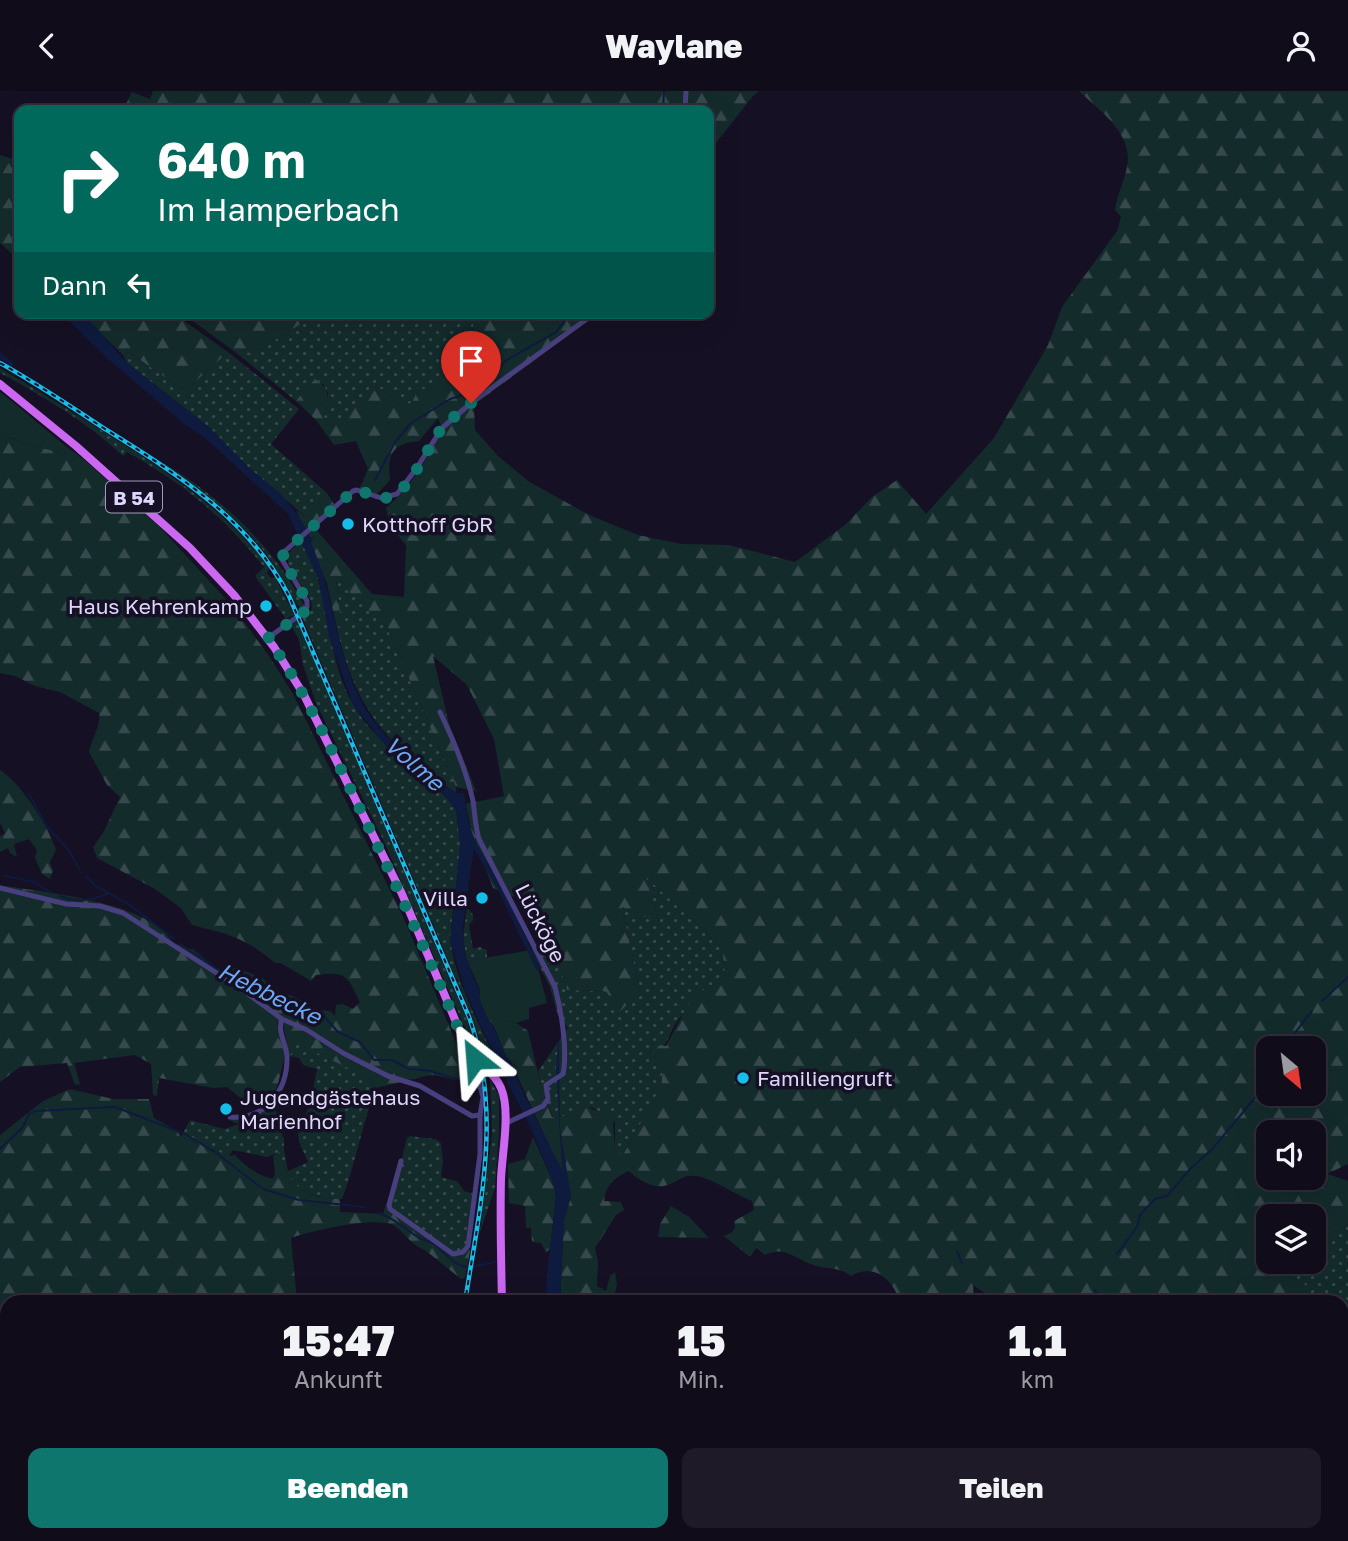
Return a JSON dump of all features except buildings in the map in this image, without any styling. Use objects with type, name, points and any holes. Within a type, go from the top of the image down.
[{"type":"main road","name":"B 54","points":[[0,384],[55,428],[183,542],[234,595],[268,638],[296,682],[402,894],[463,1040],[502,1089],[502,1295]]},
{"type":"street","points":[[268,638],[307,607],[307,601],[282,558],[292,545],[353,491],[381,498],[397,493],[442,428],[471,403],[509,378],[586,319]]},
{"type":"street","name":"Lücköge","points":[[440,712],[461,756],[479,839],[555,986],[565,1058],[562,1076],[546,1085],[546,1103],[504,1124]]},
{"type":"street","points":[[0,888],[66,904],[100,906],[123,912],[240,988],[282,1019],[307,1030],[343,1053],[388,1076],[420,1086],[472,1116],[480,1115]]},
{"type":"street","points":[[230,1117],[257,1114],[278,1091],[286,1073],[287,1055],[279,1024],[282,1019]]},
{"type":"street","points":[[401,1161],[390,1209],[453,1254],[463,1252],[468,1246],[477,1190],[483,1097],[477,1076],[479,1063]]},
{"type":"green space","points":[[153,91],[759,91],[714,146],[714,105],[126,105],[132,92],[150,99]]},
{"type":"green space","points":[[1079,91],[1348,91],[1348,1164],[1327,1174],[1348,1181],[1348,1225],[1326,1235],[1326,1204],[1256,1204],[1256,1274],[1285,1274],[1309,1287],[1311,1295],[988,1295],[973,1285],[974,1295],[897,1295],[887,1280],[875,1272],[859,1272],[851,1276],[837,1269],[813,1265],[784,1252],[765,1255],[756,1248],[750,1257],[724,1236],[735,1228],[734,1221],[754,1210],[752,1201],[702,1177],[691,1176],[664,1186],[654,1186],[629,1171],[615,1179],[606,1191],[604,1201],[621,1202],[624,1210],[616,1215],[595,1248],[598,1262],[597,1286],[606,1291],[610,1276],[615,1272],[617,1284],[615,1295],[560,1295],[564,1220],[571,1196],[565,1170],[562,1171],[555,1158],[511,1062],[506,1057],[494,1026],[487,1018],[516,1023],[528,1031],[543,1094],[552,1117],[570,1116],[576,1105],[616,1118],[613,1124],[615,1149],[623,1155],[661,1087],[663,1070],[653,1056],[655,1045],[666,1046],[694,994],[726,980],[722,948],[646,877],[659,923],[622,907],[639,987],[629,1003],[619,1012],[606,991],[567,990],[553,943],[541,939],[531,904],[493,888],[472,834],[466,804],[504,796],[494,739],[467,685],[433,656],[449,724],[476,791],[456,787],[387,628],[336,579],[341,620],[347,625],[345,631],[336,624],[327,584],[296,510],[307,518],[327,493],[334,504],[312,525],[372,594],[404,597],[406,545],[390,526],[386,508],[408,485],[424,462],[442,428],[438,418],[419,441],[403,444],[393,452],[389,464],[390,480],[376,495],[360,488],[368,469],[356,441],[334,445],[316,420],[296,401],[315,379],[327,392],[324,419],[343,421],[371,387],[385,390],[401,406],[411,403],[419,390],[436,386],[462,368],[473,319],[590,319],[474,405],[475,430],[498,456],[528,481],[589,515],[638,535],[681,544],[729,545],[795,562],[845,525],[872,497],[897,480],[926,514],[994,438],[1048,345],[1062,307],[1117,231],[1121,217],[1115,210],[1128,155],[1114,124]]},
{"type":"green space","points":[[0,155],[14,159],[14,256],[0,243]]},
{"type":"green space","points":[[86,319],[181,319],[228,352],[185,391],[129,352],[123,355]]},
{"type":"green space","points":[[190,319],[313,319],[262,347],[239,355]]},
{"type":"green space","points":[[313,319],[473,319],[473,327],[462,368],[436,387],[419,390],[411,403],[401,406],[385,390],[371,387],[343,422],[324,419],[328,393],[323,384],[315,379],[296,401],[239,355],[262,347]]},
{"type":"green space","points":[[129,352],[185,391],[228,352],[299,409],[271,444],[327,493],[307,518],[248,467],[209,427],[127,363],[123,355]]},
{"type":"green space","points":[[0,368],[147,459],[211,507],[268,565],[267,573],[271,578],[275,577],[294,615],[286,619],[255,576],[264,567],[233,531],[202,502],[127,452],[123,456],[95,432],[64,411],[0,373]]},
{"type":"green space","points":[[0,392],[61,442],[82,458],[0,434]]},
{"type":"green space","points":[[0,434],[82,458],[157,524],[233,607],[293,694],[404,919],[460,1052],[474,1078],[456,1080],[432,1075],[409,1079],[391,1075],[375,1069],[282,1016],[277,1024],[285,1055],[275,1096],[276,1111],[269,1117],[258,1119],[257,1114],[266,1106],[245,1102],[227,1087],[213,1088],[159,1078],[157,1096],[153,1095],[151,1064],[135,1055],[74,1063],[80,1084],[75,1085],[67,1063],[20,1067],[0,1082],[0,885],[120,908],[161,929],[173,943],[194,950],[232,981],[230,966],[261,977],[277,991],[295,997],[317,1010],[330,1011],[335,1016],[336,1005],[343,1004],[353,1009],[360,1002],[345,977],[334,974],[316,975],[311,981],[281,963],[275,963],[245,942],[192,925],[181,908],[155,889],[97,858],[93,847],[103,833],[120,797],[107,785],[89,752],[98,728],[99,713],[60,692],[0,673]]},
{"type":"green space","points":[[158,460],[202,488],[242,522],[260,541],[291,583],[304,605],[301,610],[255,540],[202,492]]},
{"type":"green space","points":[[301,540],[317,574],[336,660],[354,706],[377,736],[444,795],[456,810],[461,847],[452,923],[452,951],[468,1001],[497,1062],[487,1064],[472,1016],[302,617],[308,615],[312,609],[311,601],[288,564],[288,554]]},
{"type":"green space","points":[[336,578],[387,628],[456,787],[456,793],[410,758],[392,740],[364,703],[353,680],[336,624],[345,630],[341,620]]},
{"type":"green space","points":[[297,620],[466,1018],[479,1056],[385,844],[316,703],[303,665],[299,640],[291,625]]},
{"type":"green space","points":[[0,770],[25,795],[52,840],[56,850],[50,862],[53,871],[50,879],[42,874],[35,858],[37,850],[29,839],[14,844],[17,857],[10,853],[8,848],[0,852],[0,836],[5,833],[0,823]]},
{"type":"green space","points":[[645,876],[722,948],[726,981],[707,992],[687,1009],[666,1043],[653,1056],[663,1070],[661,1087],[623,1155],[615,1149],[615,1118],[592,1107],[570,1116],[553,1117],[543,1094],[538,1071],[568,1028],[558,1016],[550,987],[531,950],[541,939],[553,943],[567,990],[606,991],[619,1011],[639,987],[622,907],[659,922]]},
{"type":"green space","points":[[467,907],[473,915],[473,921],[469,924],[473,949],[480,947],[487,950],[487,958],[467,961],[463,938]]},
{"type":"green space","points":[[531,950],[547,1003],[529,1008],[529,1019],[516,1023],[487,1018],[479,998],[480,989],[467,961]]},
{"type":"green space","points":[[283,1022],[401,1082],[376,1088],[370,1079],[309,1049],[292,1035],[294,1050],[289,1056]]},
{"type":"green space","points":[[291,1034],[309,1048],[370,1079],[376,1088],[342,1199],[319,1196],[301,1189],[288,1174],[280,1152],[267,1157],[233,1150],[229,1156],[181,1137],[190,1120],[224,1129],[239,1124],[229,1120],[230,1117],[257,1114],[269,1117],[276,1111],[284,1138],[288,1171],[308,1162],[298,1133],[310,1104],[317,1069],[303,1065],[299,1058],[289,1056],[292,1052]]},
{"type":"green space","points":[[490,1079],[499,1096],[499,1132],[495,1188],[480,1232],[492,1134]]},
{"type":"green space","points":[[70,1089],[113,1099],[149,1099],[154,1118],[177,1131],[181,1137],[229,1156],[235,1155],[252,1170],[273,1179],[273,1156],[280,1152],[293,1182],[308,1193],[340,1199],[340,1212],[383,1214],[386,1204],[454,1252],[459,1253],[467,1245],[470,1251],[465,1278],[461,1279],[395,1226],[374,1222],[328,1228],[291,1238],[296,1295],[0,1295],[0,1135],[43,1101]]},
{"type":"green space","points":[[410,1136],[435,1139],[441,1143],[441,1177],[458,1182],[464,1191],[474,1194],[467,1245],[462,1252],[454,1252],[390,1209],[407,1138]]},
{"type":"green space","points":[[533,1137],[553,1182],[556,1197],[550,1249],[546,1252],[541,1243],[532,1242],[531,1228],[526,1228],[525,1206],[509,1203],[508,1164],[525,1159]]},
{"type":"green space","points":[[671,1206],[689,1217],[709,1238],[658,1237],[660,1224]]},
{"type":"green space","points":[[1348,1225],[1348,1295],[1310,1295],[1299,1282],[1285,1274],[1326,1274],[1326,1235]]},
{"type":"water","name":"Volme","points":[[67,319],[87,319],[127,363],[209,427],[248,467],[281,494],[300,518],[310,537],[314,537],[311,543],[325,582],[345,661],[368,713],[390,739],[416,762],[456,793],[464,793],[469,824],[477,846],[474,847],[463,927],[465,954],[480,989],[479,998],[487,1018],[562,1170],[556,1067],[559,1036],[560,1128],[571,1196],[564,1220],[560,1295],[546,1295],[556,1197],[553,1182],[530,1126],[497,1062],[465,990],[450,941],[460,846],[456,811],[443,793],[385,745],[353,705],[329,637],[319,580],[288,514],[204,437],[184,424],[108,359]]},
{"type":"waterway","points":[[663,105],[664,91]]},
{"type":"waterway","points":[[375,480],[395,442],[411,423],[450,399],[467,394],[490,380],[505,361],[556,332],[566,319]]},
{"type":"waterway","points":[[0,355],[11,364]]},
{"type":"waterway","points":[[29,794],[47,827],[68,849],[80,870]]},
{"type":"waterway","points":[[473,843],[500,888],[538,968]]},
{"type":"waterway","name":"Hebbecke","points":[[5,876],[34,882],[50,892]]},
{"type":"waterway","points":[[86,876],[94,885],[107,892]]},
{"type":"waterway","name":"Hebbecke","points":[[59,896],[85,900],[109,893],[174,939]]},
{"type":"waterway","name":"Hebbecke","points":[[180,944],[225,974],[240,974],[254,985],[323,1015],[338,1032],[360,1042],[374,1060],[392,1060],[409,1069],[431,1071],[457,1079],[473,1076]]},
{"type":"waterway","points":[[1322,1001],[1348,977]]},
{"type":"waterway","points":[[1293,1036],[1312,1011]]},
{"type":"waterway","points":[[1117,1254],[1137,1227],[1140,1215],[1155,1199],[1167,1196],[1213,1148],[1256,1097]]},
{"type":"waterway","points":[[0,1149],[23,1127],[29,1114],[35,1111],[115,1107],[185,1134],[215,1152],[263,1189],[299,1200],[365,1207]]},
{"type":"waterway","points":[[379,1213],[432,1243],[457,1264],[468,1267]]},
{"type":"waterway","points":[[957,1251],[962,1263]]},
{"type":"waterway","points":[[475,1266],[496,1262]]},
{"type":"waterway","points":[[1095,1290],[1097,1295]]},
{"type":"railway","points":[[0,363],[158,463],[209,500],[253,543],[289,596],[469,1017],[479,1053],[487,1124],[482,1195],[466,1295]]},
{"type":"place","name":"Kotthoff GbR","points":[[348,524]]},
{"type":"place","name":"Haus Kehrenkamp","points":[[266,606]]},
{"type":"place","name":"Villa","points":[[482,898]]},
{"type":"place","name":"Familiengruft","points":[[743,1078]]},
{"type":"place","name":"Jugendgästehaus Marienhof","points":[[226,1109]]},
{"type":"route","points":[[471,403],[442,428],[397,493],[381,498],[353,491],[285,551],[282,558],[308,605],[304,612],[268,638],[316,719],[402,894],[463,1040],[475,1059]]}]
